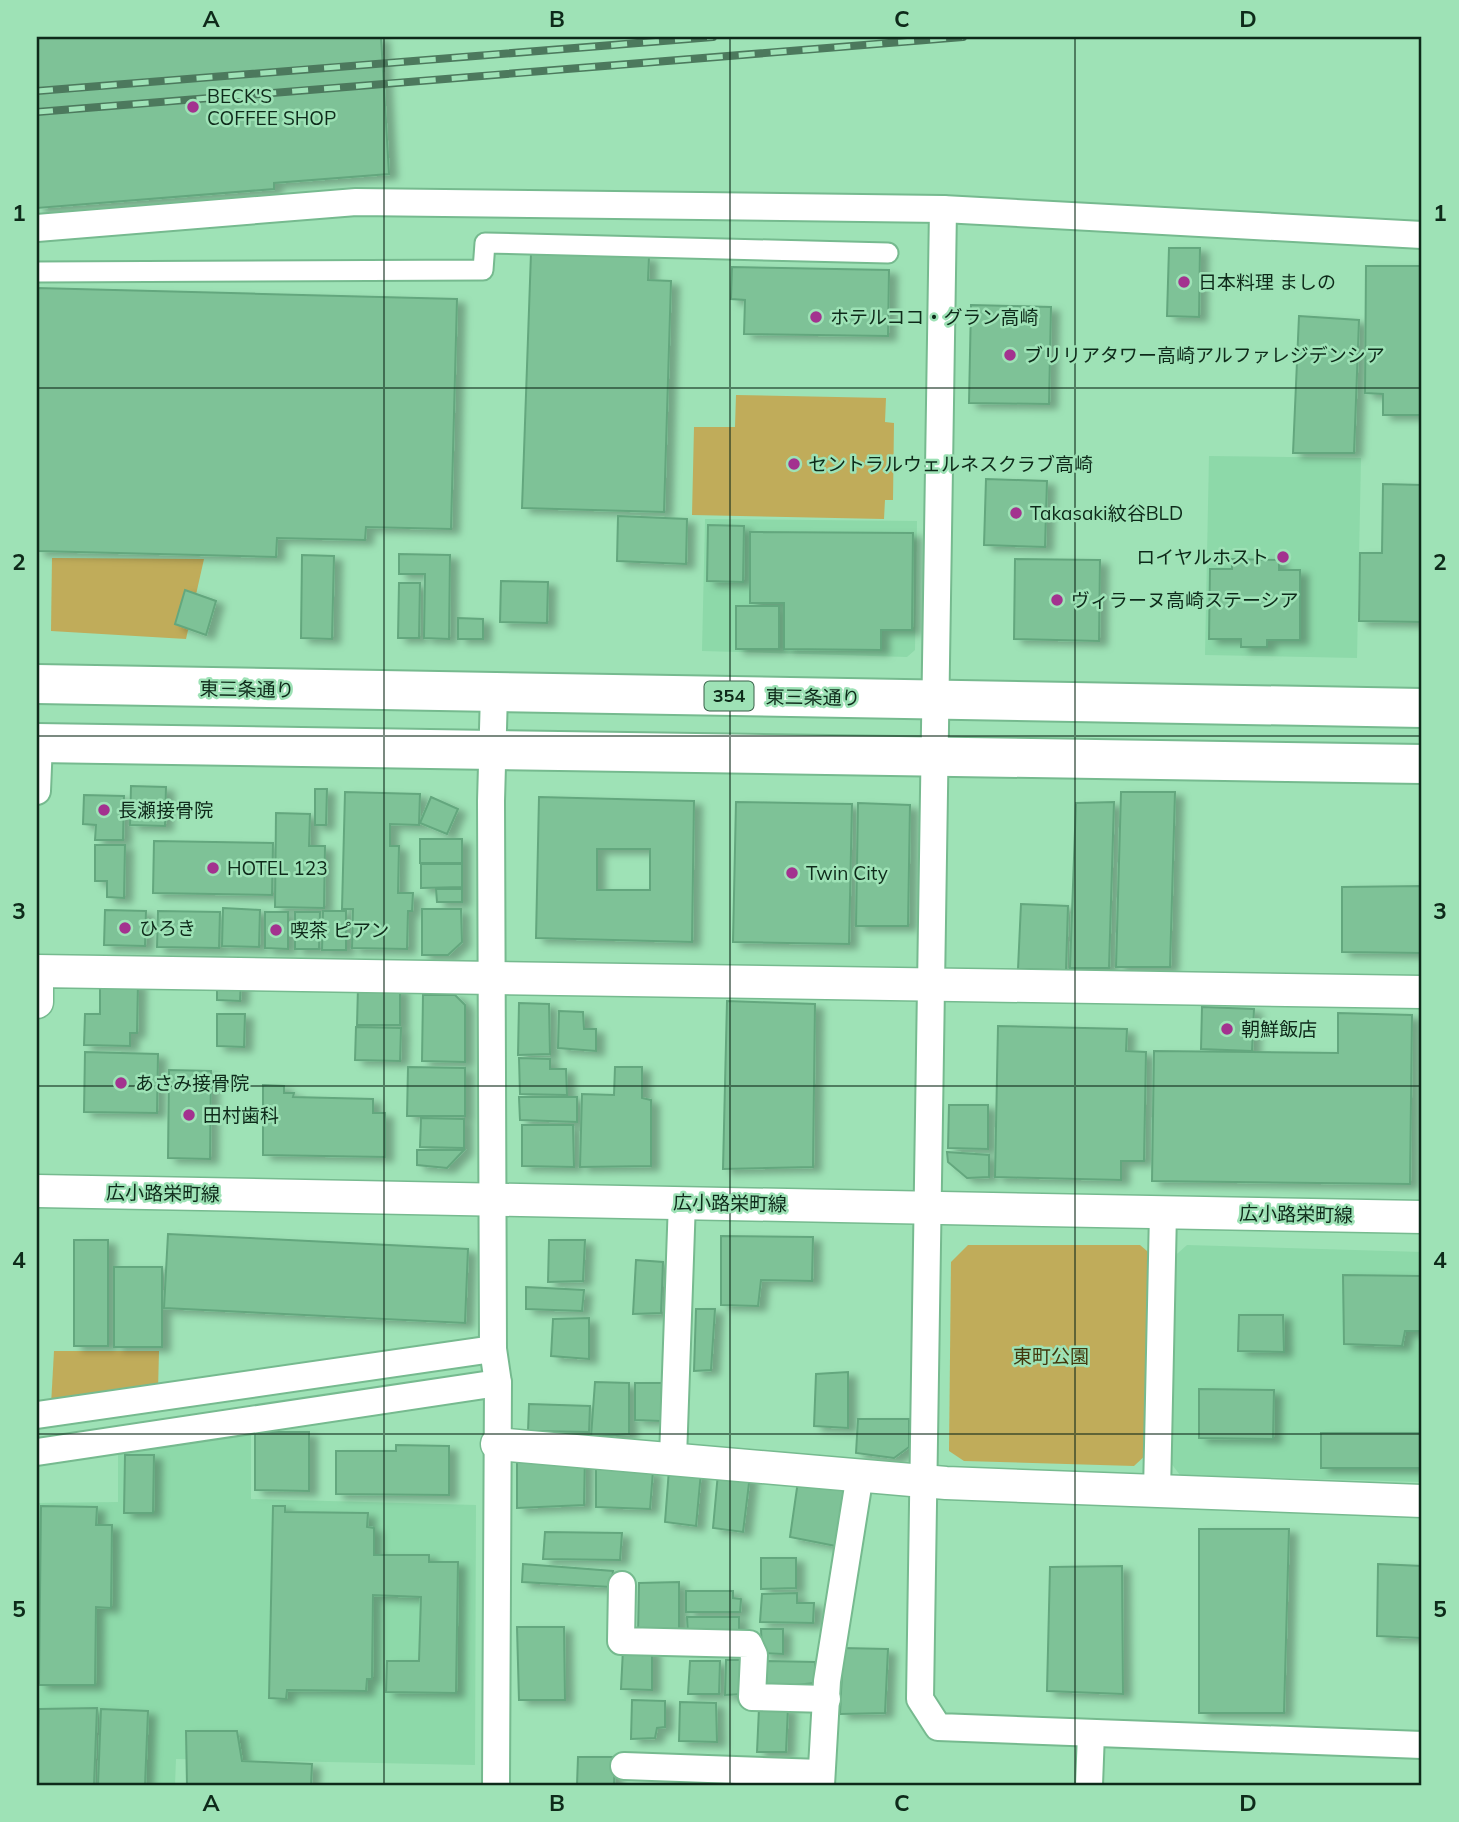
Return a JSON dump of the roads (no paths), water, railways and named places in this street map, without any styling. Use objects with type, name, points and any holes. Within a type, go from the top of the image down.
[{"type":"highway","name":"東三条通り","points":[[37,684],[1422,708]]},
{"type":"highway","points":[[38,743],[1422,764]]},
{"type":"street","points":[[37,228],[356,202],[943,209],[1422,235]]},
{"type":"street","points":[[943,209],[920,1699],[938,1727],[1422,1745]]},
{"type":"street","points":[[37,272],[483,270],[485,243],[888,253]]},
{"type":"street","points":[[494,693],[492,1198],[494,1349],[498,1383],[496,1785]]},
{"type":"street","points":[[37,792],[38,743]]},
{"type":"street","points":[[37,1002],[37,969],[930,986],[1422,992]]},
{"type":"street","name":"広小路栄町線","points":[[37,1191],[682,1201],[1422,1217]]},
{"type":"street","points":[[673,1458],[682,1201]]},
{"type":"street","points":[[1157,1492],[1163,1212]]},
{"type":"street","points":[[37,1415],[494,1349]]},
{"type":"street","points":[[37,1452],[498,1383]]},
{"type":"street","points":[[497,1444],[923,1480],[1157,1492],[1422,1501]]},
{"type":"street","points":[[624,1766],[821,1779],[827,1699],[860,1474]]},
{"type":"street","points":[[622,1585],[621,1642],[749,1644],[754,1655],[752,1697],[827,1699]]},
{"type":"street","points":[[1089,1785],[1091,1733]]},
{"type":"railway","points":[[37,91],[713,37]]},
{"type":"railway","points":[[37,112],[963,37]]},
{"type":"place","name":"BECK'S COFFEE SHOP","points":[[193,107]]},
{"type":"place","name":"日本料理 ましの","points":[[1184,282]]},
{"type":"place","name":"ホテルココ・グラン高崎","points":[[816,317]]},
{"type":"place","name":"ブリリアタワー高崎アルファレジデンシア","points":[[1010,355]]},
{"type":"place","name":"セントラルウェルネスクラブ高崎","points":[[794,464]]},
{"type":"place","name":"Takasaki紋谷BLD","points":[[1016,513]]},
{"type":"place","name":"ロイヤルホスト","points":[[1283,557]]},
{"type":"place","name":"ヴィラーヌ高崎ステーシア","points":[[1057,600]]},
{"type":"place","name":"長瀬接骨院","points":[[104,810]]},
{"type":"place","name":"HOTEL 123","points":[[213,868]]},
{"type":"place","name":"Twin City","points":[[792,873]]},
{"type":"place","name":"ひろき","points":[[125,928]]},
{"type":"place","name":"喫茶 ピアン","points":[[276,930]]},
{"type":"place","name":"朝鮮飯店","points":[[1227,1029]]},
{"type":"place","name":"あさみ接骨院","points":[[121,1083]]},
{"type":"place","name":"田村歯科","points":[[189,1115]]},
{"type":"park label","name":"東町公園","points":[[1051,1356]]}]
